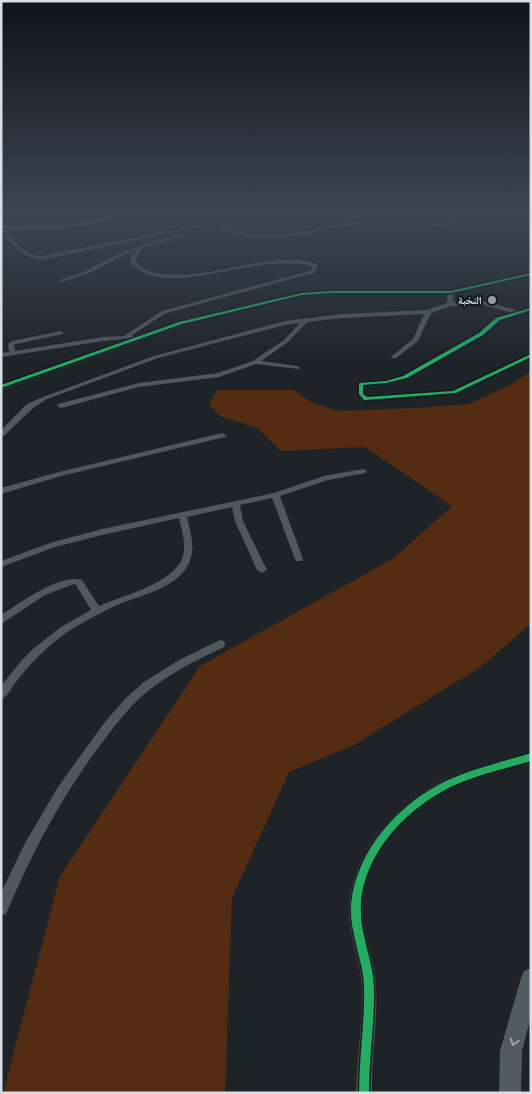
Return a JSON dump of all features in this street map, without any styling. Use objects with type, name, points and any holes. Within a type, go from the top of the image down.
[{"type":"street","points":[[62,280],[85,273],[104,263]]},
{"type":"street","points":[[133,263],[139,270],[168,276],[188,276],[267,263]]},
{"type":"street","points":[[1,355],[129,339],[164,312],[311,272],[315,268],[315,264],[312,263]]},
{"type":"street","points":[[1,388],[129,339],[195,319],[306,293],[451,292],[531,274]]},
{"type":"street","points":[[450,304],[451,292]]},
{"type":"street","points":[[1,434],[30,406],[58,392],[123,367],[270,327],[306,320],[428,312],[450,304],[483,303],[518,312]]},
{"type":"street","points":[[531,309],[498,319],[481,334],[405,377],[386,382],[361,384],[361,394],[366,399],[385,399],[454,392],[531,355]]},
{"type":"street","points":[[394,358],[416,340],[428,312]]},
{"type":"street","points":[[61,406],[139,385],[219,375],[255,362],[286,341],[306,320]]},
{"type":"street","points":[[12,353],[10,344],[14,342],[60,333]]},
{"type":"street","points":[[255,362],[297,368]]},
{"type":"street","points":[[1,491],[59,474],[222,435]]},
{"type":"street","points":[[1,564],[53,545],[182,514],[275,495],[327,478],[363,471]]},
{"type":"street","points":[[275,495],[300,559]]},
{"type":"street","points":[[235,504],[239,521],[262,570]]},
{"type":"street","points":[[1,695],[19,669],[40,646],[71,625],[97,611],[155,586],[181,569],[189,554],[182,514]]},
{"type":"street","points":[[1,620],[42,593],[74,581],[79,582],[97,611]]},
{"type":"street","points":[[1,909],[47,813],[114,718],[147,686],[176,667],[220,644]]},
{"type":"street","points":[[364,1093],[369,988],[356,904],[365,866],[372,851],[388,832],[414,808],[438,790],[468,776],[531,757]]},
{"type":"street","points":[[510,1093],[511,1051],[526,1014],[531,978]]},
{"type":"shaded area","points":[[531,371],[531,624],[480,667],[354,745],[289,772],[232,898],[225,1093],[3,1093],[60,876],[200,666],[394,558],[452,506],[365,447],[281,451],[257,428],[220,416],[209,404],[217,390],[294,390],[311,402],[338,411],[416,408],[469,404],[512,384]]},
{"type":"cycle path","points":[[1,387],[181,323],[302,294],[332,292],[451,292],[531,274]]},
{"type":"cycle path","points":[[531,309],[498,319],[481,334],[405,377],[386,382],[361,384],[361,394],[366,399],[454,392],[531,355]]},
{"type":"cycle path","points":[[364,1093],[369,986],[356,914],[359,886],[364,869],[372,853],[383,838],[408,811],[422,800],[459,779],[531,757]]},
{"type":"place","name":"النخبة","points":[[492,300]]}]
